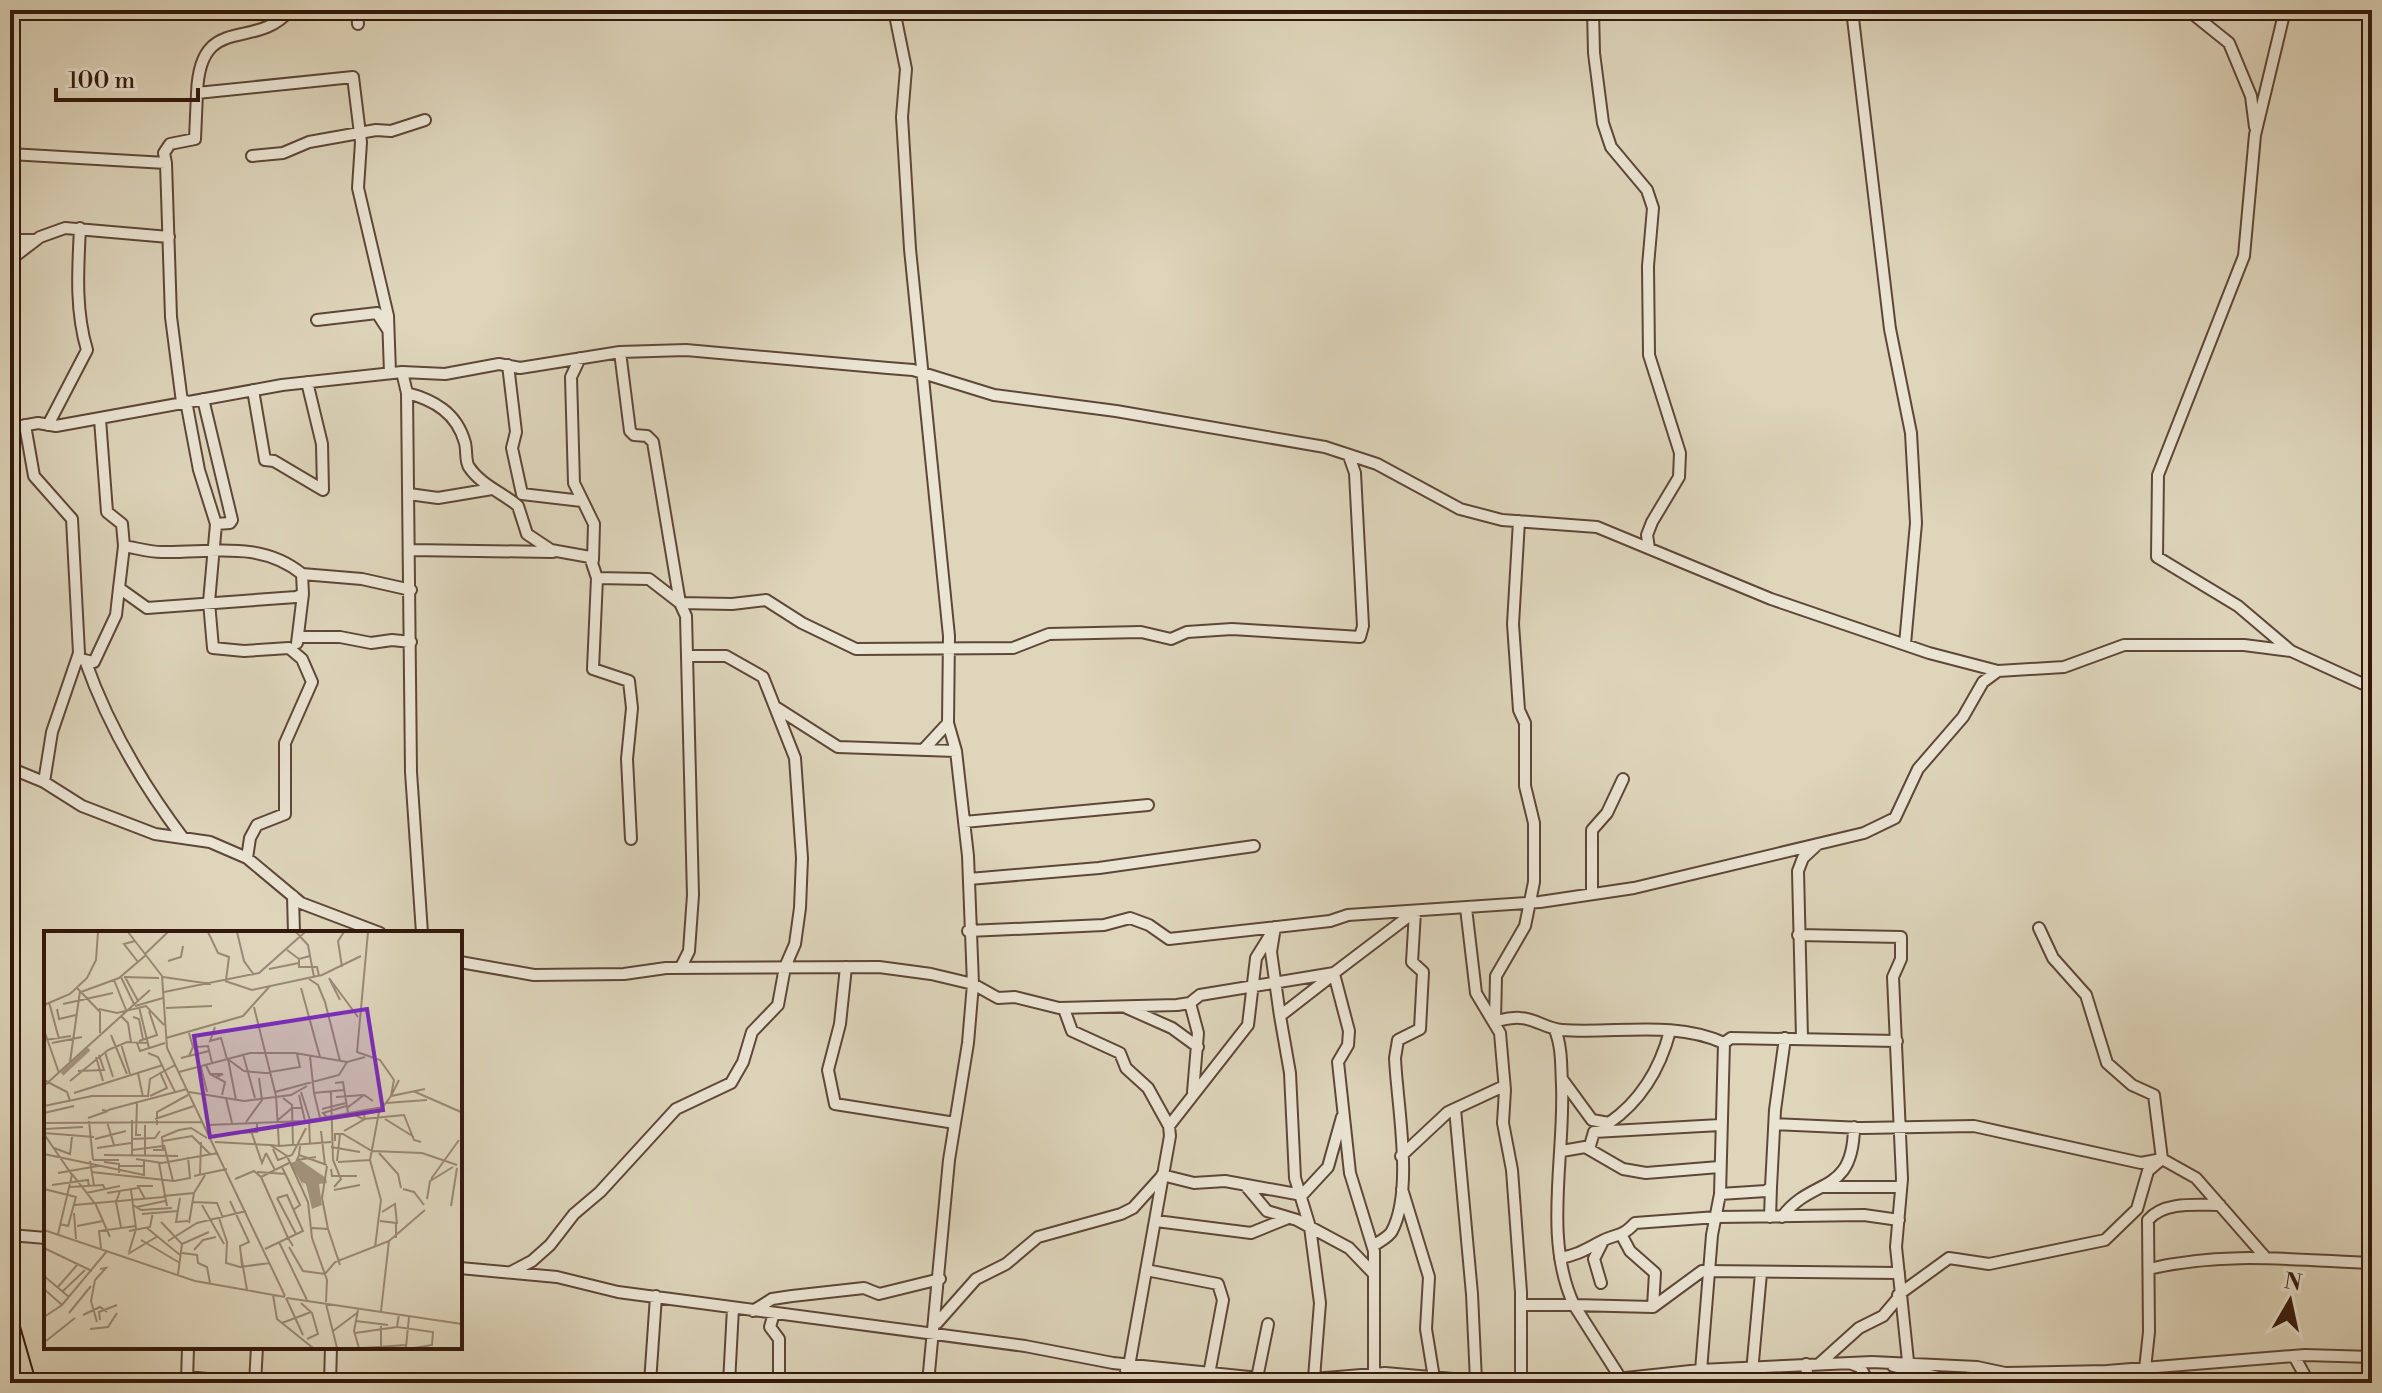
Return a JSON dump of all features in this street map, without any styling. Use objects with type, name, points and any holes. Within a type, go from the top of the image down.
[{"type":"highway","points":[[10,1324],[27,1383]]},
{"type":"highway","points":[[10,1373],[13,1383]]},
{"type":"street","points":[[247,858],[250,838],[257,825],[285,814],[285,743],[312,682],[302,659],[289,648],[213,648],[209,602],[216,524],[199,470],[184,402],[171,317],[164,153],[170,144],[195,139],[198,74],[204,56],[217,39],[279,23],[290,10]]},
{"type":"street","points":[[357,10],[358,24]]},
{"type":"street","points":[[894,10],[906,69],[902,117],[922,373],[931,427],[949,648],[948,723],[956,751],[969,879],[968,931],[973,984],[942,1233],[928,1383]]},
{"type":"street","points":[[1593,10],[1594,53],[1603,123],[1611,147],[1647,190],[1653,208],[1648,266],[1649,355],[1680,453],[1679,477],[1647,535],[1649,548]]},
{"type":"street","points":[[1852,10],[1890,329],[1911,433],[1916,523],[1905,644]]},
{"type":"street","points":[[2188,10],[2229,43],[2251,96],[2255,135]]},
{"type":"street","points":[[2285,10],[2255,135],[2244,256],[2158,475],[2157,557],[2238,606],[2291,651],[2372,688]]},
{"type":"street","points":[[197,93],[353,77],[360,135],[358,188],[389,332],[390,373]]},
{"type":"street","points":[[252,156],[283,153],[309,142],[391,131],[425,120]]},
{"type":"street","points":[[10,154],[166,163]]},
{"type":"street","points":[[10,260],[53,231],[80,228],[169,237]]},
{"type":"street","points":[[48,425],[87,350],[81,329],[77,290],[80,228]]},
{"type":"street","points":[[10,240],[36,240]]},
{"type":"street","points":[[317,320],[377,313],[389,332]]},
{"type":"street","points":[[10,428],[100,419],[307,382],[402,372],[445,374],[459,369],[508,365],[520,368],[620,352],[686,350],[922,373],[994,395],[1273,437],[1349,456],[1377,464],[1460,509],[1519,521],[1597,527],[1771,599],[1998,671],[2064,667],[2124,645],[2244,645],[2291,651]]},
{"type":"street","points":[[620,352],[630,431],[634,435],[647,436],[653,442],[680,603],[686,616],[693,895],[689,951],[681,967]]},
{"type":"street","points":[[580,358],[571,377],[574,483],[594,524],[593,560],[597,578],[593,669],[629,681],[632,708],[627,759],[631,839]]},
{"type":"street","points":[[508,365],[516,432],[512,448],[522,494],[582,501]]},
{"type":"street","points":[[402,372],[407,393],[411,550],[411,772],[422,931]]},
{"type":"street","points":[[253,390],[265,460],[274,461],[323,490],[322,444],[307,382]]},
{"type":"street","points":[[407,393],[435,401],[446,412],[465,442],[468,466],[492,489],[518,506],[527,534],[561,552]]},
{"type":"street","points":[[203,399],[232,520],[230,523],[216,524]]},
{"type":"street","points":[[81,660],[94,662],[116,615],[124,546],[122,524],[107,512],[100,419]]},
{"type":"street","points":[[25,425],[34,476],[72,519],[81,660],[139,772],[183,838]]},
{"type":"street","points":[[597,578],[649,579],[680,603],[732,604],[766,600],[851,648],[1013,648],[1049,634],[1141,632],[1171,639],[1187,632],[1232,629],[1360,637],[1363,626],[1355,473],[1349,456]]},
{"type":"street","points":[[409,494],[438,498],[492,489]]},
{"type":"street","points":[[1495,1021],[1496,976],[1525,926],[1534,882],[1534,823],[1525,786],[1525,723],[1519,710],[1513,624],[1519,521]]},
{"type":"street","points":[[124,546],[162,552],[185,549],[214,552],[252,550],[281,560],[302,574],[362,579],[411,590]]},
{"type":"street","points":[[411,550],[561,552],[593,560]]},
{"type":"street","points":[[289,648],[299,637],[302,574]]},
{"type":"street","points":[[119,588],[147,608],[303,594]]},
{"type":"street","points":[[299,637],[411,642]]},
{"type":"street","points":[[509,1272],[532,1261],[550,1245],[574,1214],[600,1192],[676,1109],[731,1083],[743,1062],[752,1032],[778,1005],[785,967],[795,944],[800,908],[799,794],[795,758],[763,677],[726,656],[687,656]]},
{"type":"street","points":[[44,782],[52,732],[81,660]]},
{"type":"street","points":[[968,931],[1104,925],[1130,918],[1149,925],[1169,939],[1348,915],[1528,902],[1634,888],[1864,833],[1895,818],[1918,769],[1963,717],[1983,682],[1998,671]]},
{"type":"street","points":[[777,708],[838,747],[956,751]]},
{"type":"street","points":[[924,749],[948,723]]},
{"type":"street","points":[[10,768],[44,782],[82,806],[155,834],[210,842],[247,858],[301,903],[375,931]]},
{"type":"street","points":[[1592,892],[1592,830],[1607,813],[1623,779]]},
{"type":"street","points":[[964,822],[1148,805]]},
{"type":"street","points":[[1802,1038],[1798,871],[1803,858],[1820,843]]},
{"type":"street","points":[[969,879],[1084,869],[1254,846]]},
{"type":"street","points":[[293,896],[294,931]]},
{"type":"street","points":[[1466,908],[1476,993],[1500,1033],[1503,1123],[1512,1170],[1526,1382]]},
{"type":"street","points":[[462,962],[534,975],[624,974],[681,967],[846,967],[931,974],[973,984],[998,998],[1030,999],[1064,1009],[1125,1007],[1190,1003],[1200,995],[1334,973],[1415,912]]},
{"type":"street","points":[[1373,1246],[1391,1234],[1398,1213],[1401,1156],[1395,1058],[1398,1040],[1420,1029],[1423,1019],[1423,972],[1412,962],[1415,912]]},
{"type":"street","points":[[1275,927],[1271,952],[1290,1073],[1295,1178],[1310,1227],[1320,1303],[1314,1378]]},
{"type":"street","points":[[1126,1383],[1156,1221],[1169,1126],[1248,1025],[1256,958],[1275,927]]},
{"type":"street","points":[[2039,928],[2053,958],[2069,972],[2086,995],[2107,1063],[2132,1085],[2154,1095],[2162,1159]]},
{"type":"street","points":[[1798,935],[1901,937],[1901,959],[1893,977],[1901,1127],[1899,1296],[1908,1361]]},
{"type":"street","points":[[795,944],[806,965]]},
{"type":"street","points":[[689,951],[704,968]]},
{"type":"street","points":[[846,967],[840,1024],[828,1070],[835,1104],[955,1123]]},
{"type":"street","points":[[1280,1016],[1334,974],[1349,1031],[1348,1045],[1338,1062],[1350,1173],[1373,1246],[1368,1378]]},
{"type":"street","points":[[1190,1003],[1198,1047],[1192,1096]]},
{"type":"street","points":[[1125,1007],[1172,1028],[1198,1047]]},
{"type":"street","points":[[1064,1009],[1072,1031],[1120,1053],[1126,1068],[1143,1082],[1169,1126]]},
{"type":"street","points":[[1495,1021],[1523,1017],[1555,1030],[1670,1031],[1711,1037],[1724,1043]]},
{"type":"street","points":[[1555,1030],[1562,1079],[1562,1151],[1558,1193],[1561,1279],[1621,1379]]},
{"type":"street","points":[[1593,1126],[1609,1123],[1639,1098],[1664,1054],[1670,1031]]},
{"type":"street","points":[[1724,1043],[1731,1038],[1897,1041]]},
{"type":"street","points":[[1770,1217],[1775,1124],[1785,1038]]},
{"type":"street","points":[[1700,1383],[1708,1271],[1720,1194],[1724,1043]]},
{"type":"street","points":[[1562,1079],[1593,1126],[1589,1149]]},
{"type":"street","points":[[1401,1156],[1455,1109],[1504,1086]]},
{"type":"street","points":[[1455,1109],[1472,1294],[1476,1381]]},
{"type":"street","points":[[1302,1195],[1328,1167],[1342,1117]]},
{"type":"street","points":[[1775,1124],[1974,1126],[2141,1163],[2162,1159],[2196,1178],[2266,1258]]},
{"type":"street","points":[[1593,1126],[1720,1125]]},
{"type":"street","points":[[1782,1217],[1840,1175],[1852,1158],[1854,1127]]},
{"type":"street","points":[[1562,1151],[1589,1149],[1623,1169],[1646,1173],[1719,1167]]},
{"type":"street","points":[[1819,1364],[1859,1328],[1883,1316],[1899,1296],[1949,1258],[1989,1264],[2105,1240],[2137,1209],[2148,1171],[2162,1159]]},
{"type":"street","points":[[1162,1175],[1194,1183],[1205,1180],[1302,1195]]},
{"type":"street","points":[[935,1329],[976,1279],[1006,1264],[1038,1237],[1133,1208],[1162,1175]]},
{"type":"street","points":[[1246,1186],[1267,1211],[1310,1227],[1349,1248],[1373,1273]]},
{"type":"street","points":[[1401,1186],[1429,1277],[1426,1329],[1434,1378]]},
{"type":"street","points":[[1720,1194],[1766,1191],[1771,1187]]},
{"type":"street","points":[[1823,1187],[1901,1187]]},
{"type":"street","points":[[2145,1369],[2149,1269],[2147,1224],[2154,1213],[2178,1206],[2220,1205]]},
{"type":"street","points":[[1560,1258],[1583,1254],[1604,1240],[1622,1236],[1635,1223],[1717,1217],[1864,1215],[1899,1220]]},
{"type":"street","points":[[1156,1221],[1251,1233],[1288,1218]]},
{"type":"street","points":[[10,1235],[44,1238]]},
{"type":"street","points":[[1622,1236],[1630,1251],[1655,1273],[1653,1307]]},
{"type":"street","points":[[1601,1283],[1594,1259],[1604,1240]]},
{"type":"street","points":[[2149,1269],[2182,1260],[2266,1258],[2372,1263]]},
{"type":"street","points":[[462,1268],[557,1277],[618,1292],[752,1312],[935,1329],[1127,1368],[1257,1378],[1581,1382],[1639,1380],[1700,1370],[1908,1361],[2005,1373]]},
{"type":"street","points":[[1146,1270],[1218,1284],[1223,1300],[1209,1374]]},
{"type":"street","points":[[1521,1305],[1653,1307],[1697,1274],[1708,1271],[1899,1273]]},
{"type":"street","points":[[1751,1383],[1761,1273]]},
{"type":"street","points":[[752,1312],[772,1299],[864,1288],[879,1294],[940,1279]]},
{"type":"street","points":[[650,1383],[656,1296]]},
{"type":"street","points":[[729,1383],[733,1308]]},
{"type":"street","points":[[774,1313],[770,1327],[779,1339],[779,1383]]},
{"type":"street","points":[[1257,1378],[1268,1324]]},
{"type":"street","points":[[188,1349],[187,1380],[247,1383]]},
{"type":"street","points":[[255,1383],[257,1349]]},
{"type":"street","points":[[330,1383],[331,1349]]},
{"type":"street","points":[[2294,1356],[2309,1383]]},
{"type":"street","points":[[1872,1362],[1930,1379],[1949,1381],[2005,1373],[2145,1369],[2294,1356],[2372,1357]]},
{"type":"street","points":[[1846,1362],[1860,1367],[1869,1383]]},
{"type":"street","points":[[1806,1364],[1808,1383]]},
{"type":"street","points":[[1127,1368],[1161,1383]]},
{"type":"street","points":[[2107,1371],[2119,1383]]},
{"type":"street","points":[[2368,1383],[2372,1378]]}]
